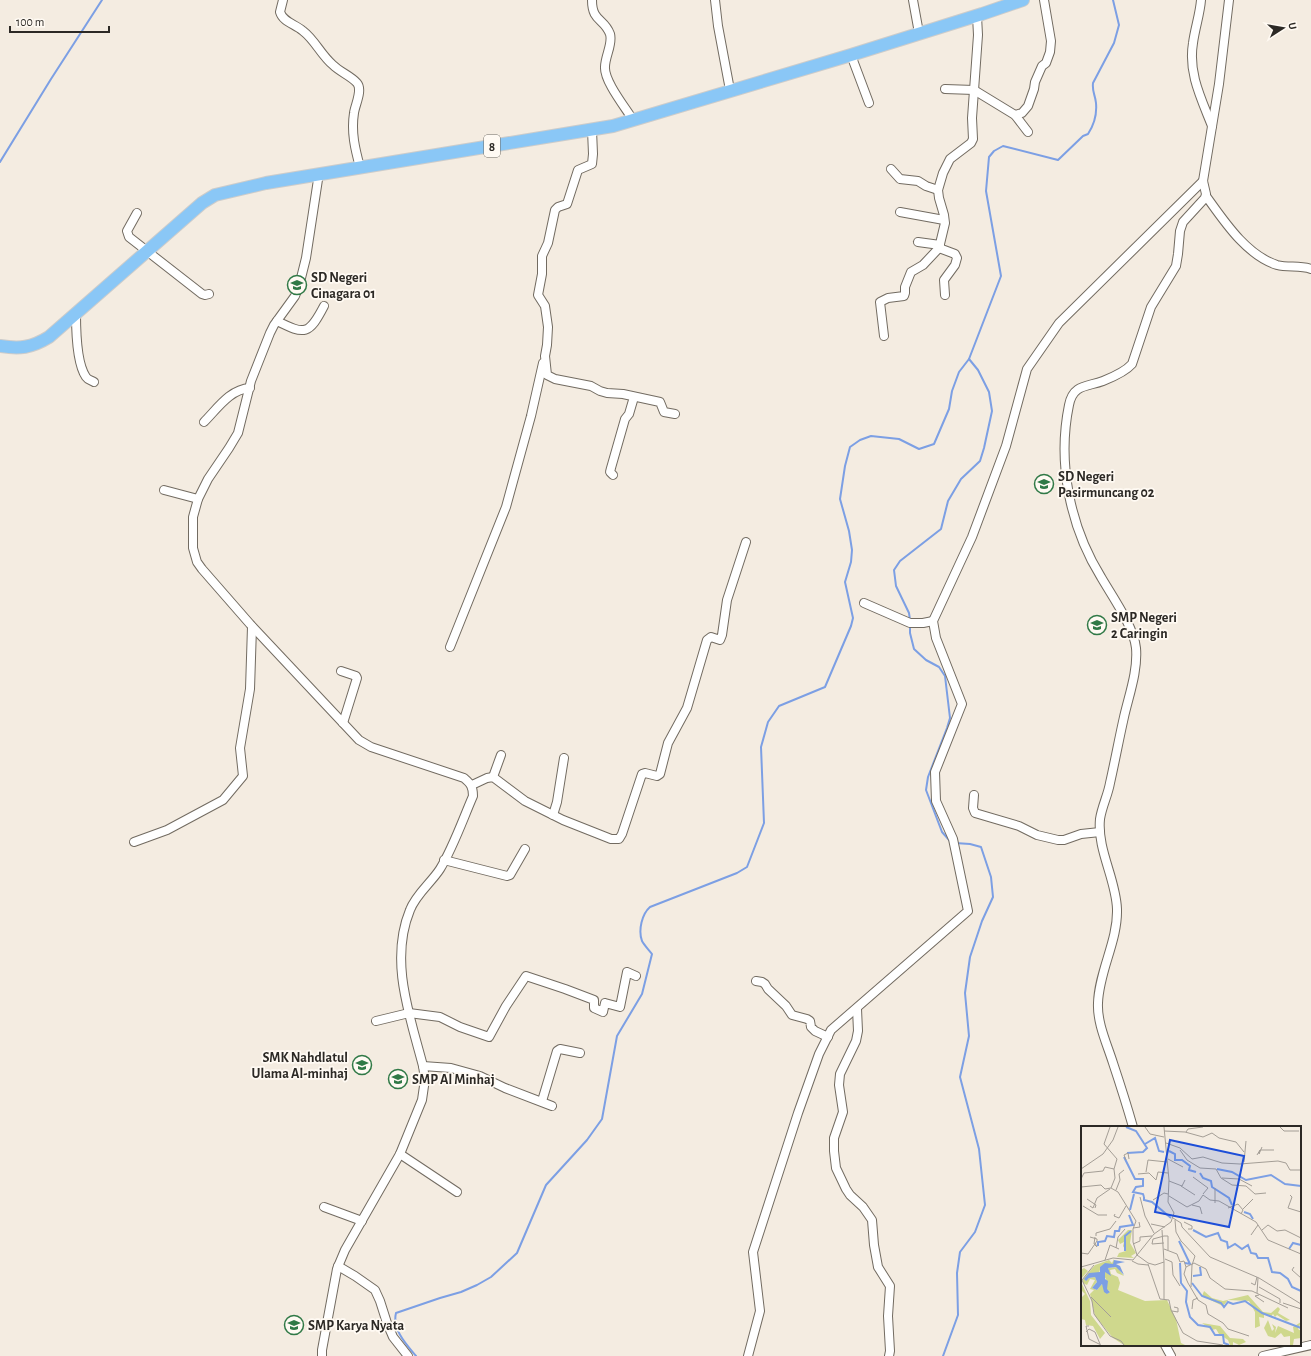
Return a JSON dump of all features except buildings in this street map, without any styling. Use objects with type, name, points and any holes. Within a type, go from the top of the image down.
[{"type":"highway","name":"8","points":[[0,346],[25,347],[38,344],[49,338],[202,203],[215,195],[319,173],[613,126],[852,55],[1023,0]]},
{"type":"street","points":[[283,0],[280,12],[284,19],[310,36],[331,64],[359,87],[353,126],[355,148],[360,167]]},
{"type":"street","points":[[592,0],[593,13],[607,28],[610,35],[605,65],[607,79],[633,120]]},
{"type":"street","points":[[715,0],[718,26],[730,90]]},
{"type":"street","points":[[913,0],[919,33]]},
{"type":"street","points":[[1015,115],[1022,113],[1028,106],[1034,90],[1035,82],[1042,66],[1046,63],[1050,52],[1051,41],[1044,0]]},
{"type":"street","points":[[1201,0],[1193,43],[1191,64],[1194,79],[1212,127]]},
{"type":"street","points":[[1229,0],[1212,127],[1203,181],[1206,196],[1234,232],[1262,258],[1274,264],[1286,267],[1311,268]]},
{"type":"street","points":[[884,336],[880,302],[888,298],[904,296],[906,282],[911,272],[923,265],[940,247],[944,220],[938,190],[943,173],[950,159],[971,143],[973,138],[972,118],[978,36],[977,16]]},
{"type":"street","points":[[852,55],[869,103]]},
{"type":"street","points":[[945,89],[974,90],[1015,115],[1028,132]]},
{"type":"street","points":[[450,647],[506,507],[531,416],[548,345],[548,327],[545,306],[538,295],[542,274],[542,256],[548,243],[555,210],[558,206],[566,204],[578,170],[592,164],[592,130]]},
{"type":"street","points":[[891,169],[900,178],[918,181],[926,186],[938,190]]},
{"type":"street","points":[[319,173],[302,277],[295,296],[277,321],[268,338],[250,388],[238,433],[208,479],[198,499],[192,531],[193,548],[197,562],[202,569],[252,627],[359,740],[371,747],[464,778],[472,785],[473,796],[437,873],[414,902],[404,932],[402,975],[404,992],[423,1066],[425,1079],[422,1100],[400,1154],[345,1250],[338,1266],[334,1280],[322,1356]]},
{"type":"street","points":[[748,1356],[760,1311],[753,1252],[798,1113],[819,1054],[831,1030],[968,911],[953,839],[936,801],[935,772],[962,704],[936,638],[933,621],[972,537],[1004,453],[1027,369],[1059,322],[1203,181]]},
{"type":"street","points":[[1133,1126],[1105,1039],[1098,1010],[1100,986],[1114,932],[1117,910],[1115,895],[1100,832],[1101,817],[1110,785],[1119,736],[1132,686],[1136,660],[1136,648],[1132,632],[1089,558],[1076,520],[1064,466],[1065,436],[1069,404],[1072,396],[1078,388],[1111,378],[1132,364],[1151,307],[1176,266],[1182,224],[1204,201],[1206,196]]},
{"type":"street","points":[[900,212],[944,220]]},
{"type":"street","points":[[137,213],[128,228],[127,233],[129,236],[202,294],[206,296],[209,294]]},
{"type":"street","points":[[918,242],[940,247],[955,254],[957,258],[955,265],[944,280],[945,295]]},
{"type":"street","points":[[277,321],[295,330],[308,330],[319,316],[324,306]]},
{"type":"street","points":[[76,314],[79,355],[85,374],[89,380],[94,382]]},
{"type":"street","points":[[545,356],[547,375],[550,377],[590,386],[607,393],[623,394],[660,402],[664,412],[675,414]]},
{"type":"street","points":[[204,422],[228,397],[238,391],[250,388]]},
{"type":"street","points":[[613,475],[610,472],[611,468],[625,419],[629,414],[634,397]]},
{"type":"street","points":[[164,490],[198,499]]},
{"type":"street","points":[[472,785],[487,778],[493,777],[525,801],[553,815],[611,839],[620,838],[642,774],[645,772],[657,776],[660,774],[668,743],[686,708],[707,640],[711,637],[720,640],[727,600],[746,542]]},
{"type":"street","points":[[864,603],[910,623],[933,621]]},
{"type":"street","points":[[134,842],[167,830],[223,800],[243,776],[240,748],[250,689],[252,627]]},
{"type":"street","points":[[341,671],[356,676],[357,678],[343,723]]},
{"type":"street","points":[[493,777],[501,755]]},
{"type":"street","points":[[553,815],[557,802],[564,758]]},
{"type":"street","points":[[974,795],[973,808],[975,813],[1019,826],[1046,838],[1064,840],[1081,834],[1100,832]]},
{"type":"street","points":[[444,860],[508,876],[525,849]]},
{"type":"street","points":[[376,1022],[409,1013],[440,1017],[460,1027],[489,1037],[506,1006],[526,976],[594,1000],[594,1008],[603,1012],[605,1003],[620,1007],[627,972],[636,976]]},
{"type":"street","points":[[756,981],[762,982],[786,1006],[792,1015],[807,1019],[815,1031],[828,1037]]},
{"type":"street","points":[[857,1009],[858,1031],[856,1041],[840,1074],[839,1085],[843,1112],[835,1134],[834,1151],[836,1168],[843,1184],[848,1193],[863,1207],[872,1220],[878,1267],[890,1286],[888,1310],[889,1356]]},
{"type":"street","points":[[542,1101],[557,1051],[560,1049],[580,1052]]},
{"type":"street","points":[[423,1066],[439,1066],[465,1071],[552,1106]]},
{"type":"street","points":[[400,1154],[457,1192]]},
{"type":"street","points":[[324,1207],[362,1221]]},
{"type":"street","points":[[338,1266],[375,1290],[380,1301],[386,1323],[408,1356]]},
{"type":"street","points":[[1263,1356],[1311,1345]]},
{"type":"street","points":[[1166,1346],[1171,1356]]},
{"type":"waterway","points":[[0,162],[102,0]]},
{"type":"waterway","points":[[416,1356],[404,1341],[398,1330],[395,1319],[396,1313],[461,1292],[477,1285],[491,1277],[517,1253],[546,1185],[587,1140],[602,1119],[617,1036],[642,994],[652,954],[643,943],[640,932],[643,918],[647,910],[650,907],[737,873],[747,867],[764,823],[761,747],[768,722],[779,706],[825,687],[853,618],[845,582],[851,562],[852,550],[849,531],[840,499],[845,466],[850,447],[860,440],[871,436],[899,439],[919,449],[934,444],[949,409],[952,391],[959,372],[969,359],[1001,276],[986,191],[989,157],[994,151],[1003,146],[1058,160],[1083,136],[1088,134],[1096,111],[1093,83],[1114,43],[1119,25],[1113,0]]},
{"type":"waterway","points":[[910,620],[909,613],[896,586],[894,570],[900,561],[941,529],[948,501],[961,479],[980,461],[984,448],[992,411],[989,392],[978,370],[969,359]]},
{"type":"waterway","points":[[910,625],[910,633],[914,649],[926,660],[939,667],[945,676],[950,718],[928,777],[926,790],[942,832],[950,841]]},
{"type":"waterway","points":[[943,1356],[958,1315],[957,1273],[960,1252],[975,1232],[985,1205],[979,1149],[960,1077],[969,1036],[965,993],[970,957],[982,921],[993,897],[991,877],[981,847],[970,844],[955,843]]},
{"type":"place","name":"SD Negeri Cinagara 01","points":[[297,285]]},
{"type":"place","name":"SD Negeri Pasirmuncang 02","points":[[1044,484]]},
{"type":"place","name":"SMP Negeri 2 Caringin","points":[[1097,625]]},
{"type":"place","name":"SMK Nahdlatul Ulama Al-minhaj","points":[[362,1065]]},
{"type":"place","name":"SMP Al Minhaj","points":[[398,1079]]},
{"type":"place","name":"SMP Karya Nyata","points":[[294,1325]]}]
